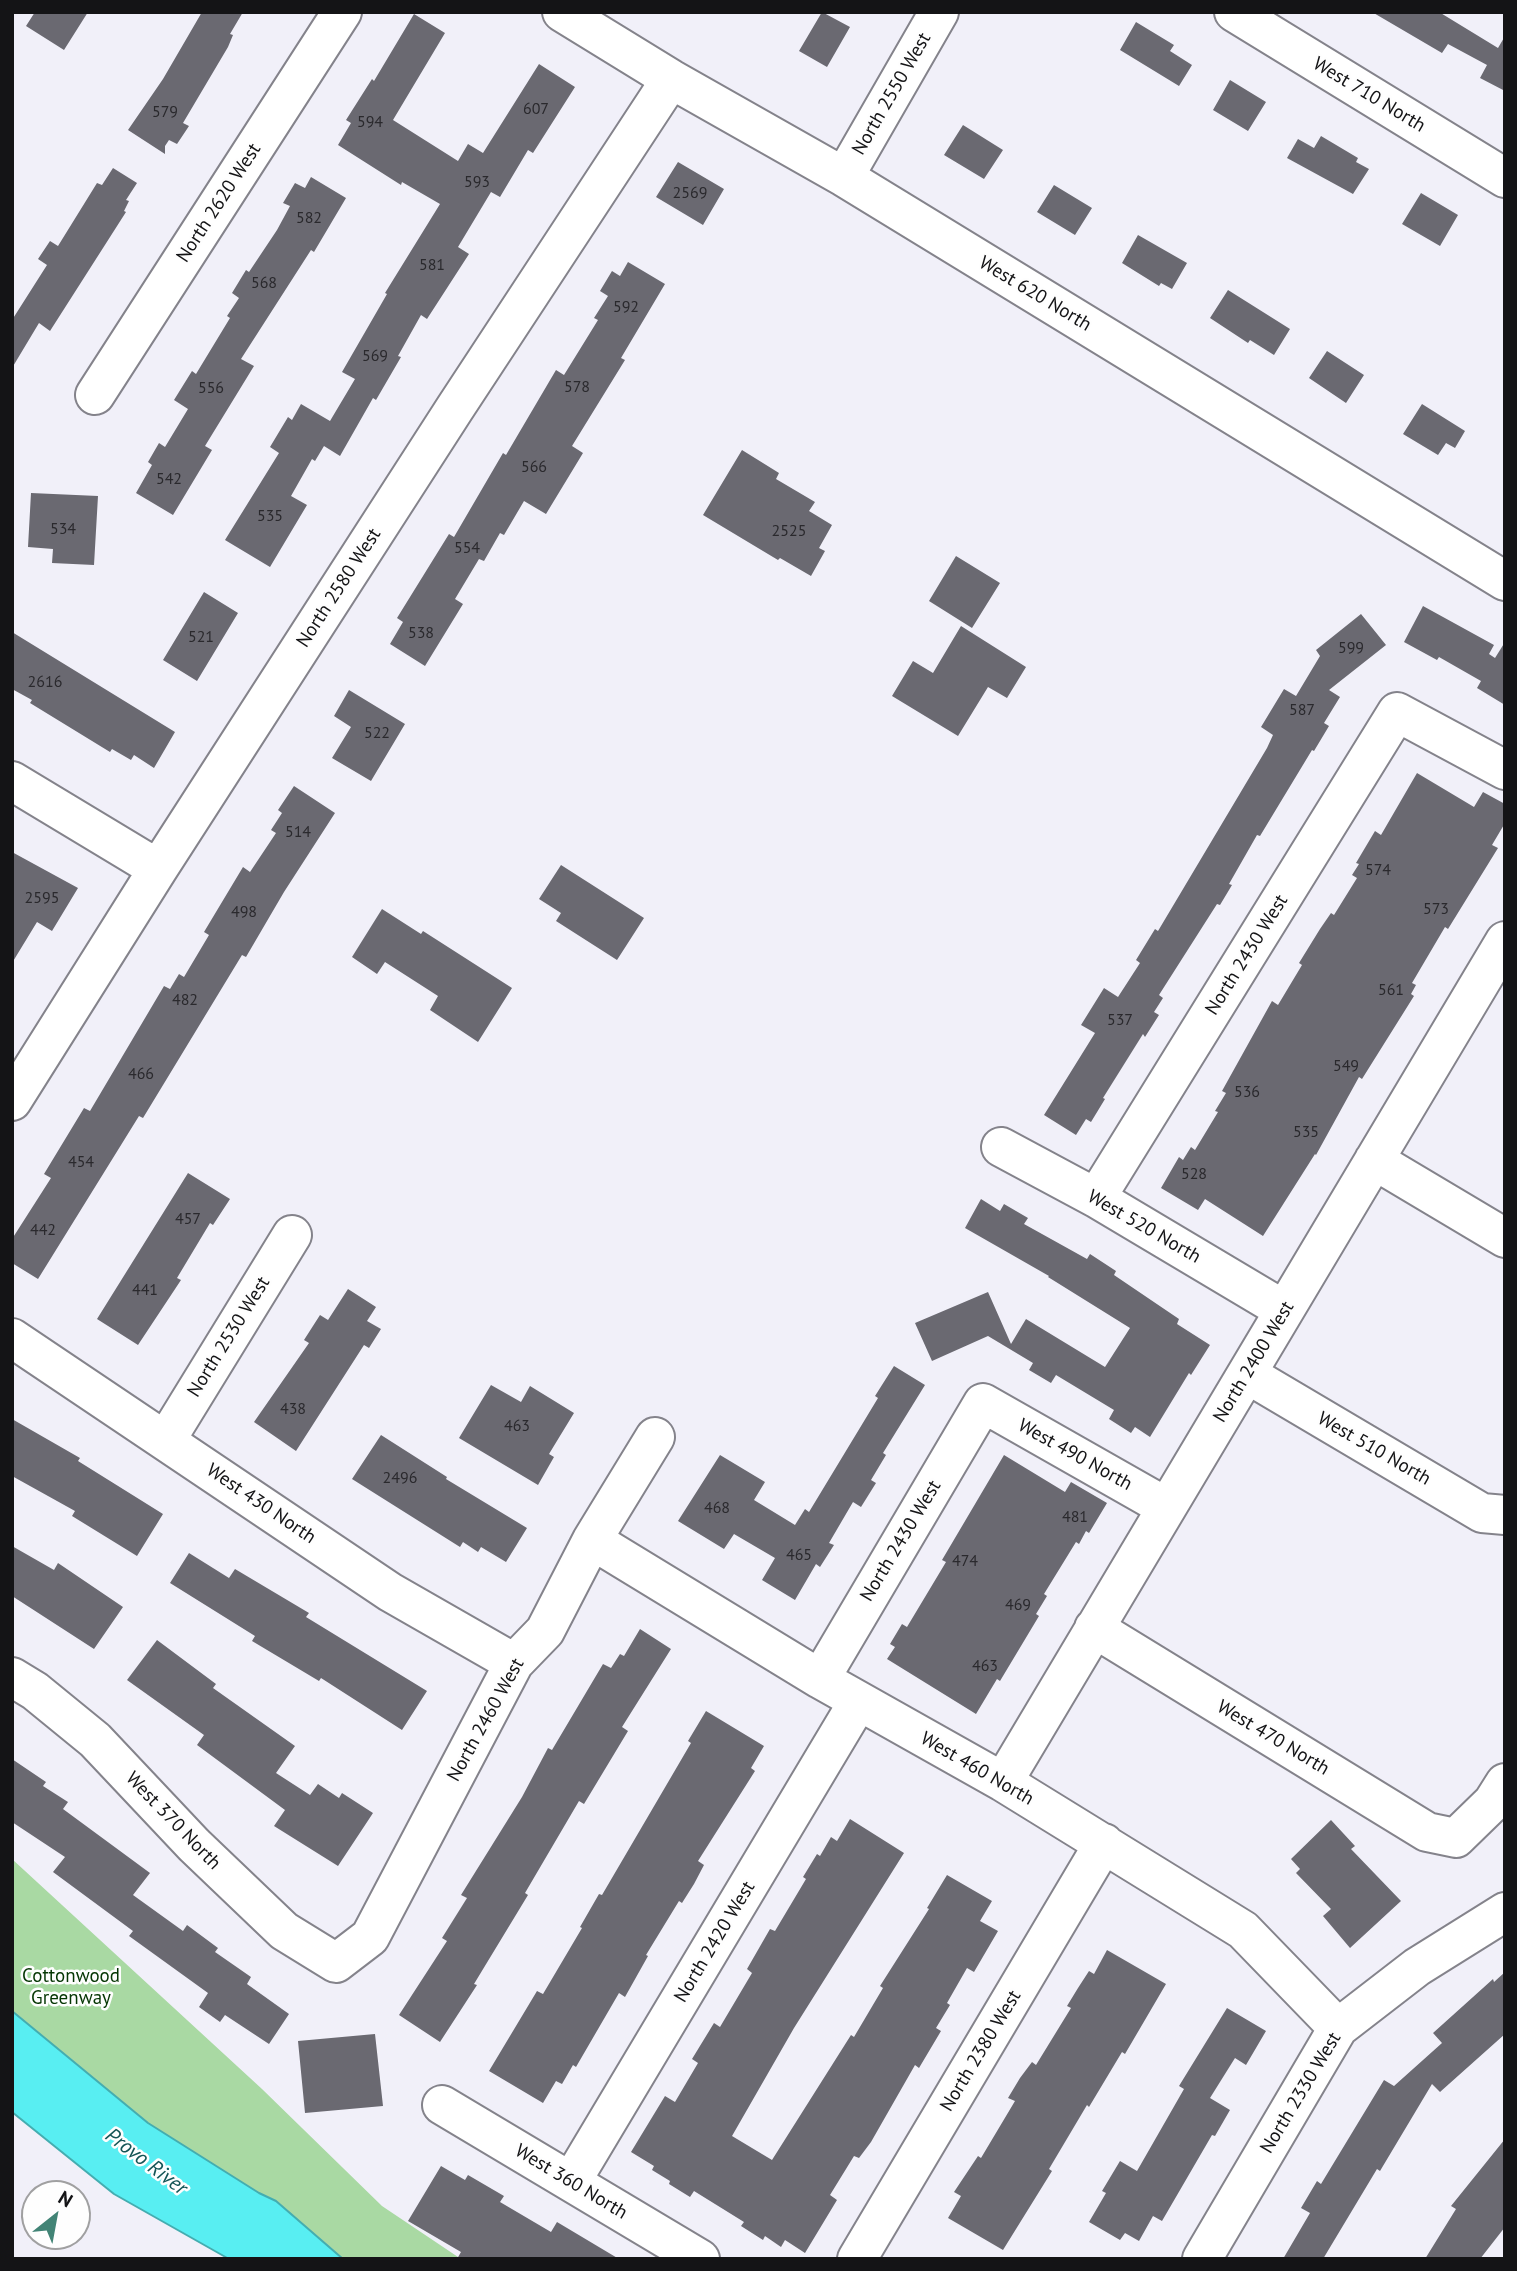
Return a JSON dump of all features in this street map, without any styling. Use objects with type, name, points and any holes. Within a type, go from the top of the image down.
[{"type":"street","name":"North 2620 West","points":[[95,394],[342,12]]},
{"type":"street","name":"West 620 North","points":[[562,12],[671,79],[844,177],[1505,581]]},
{"type":"street","name":"North 2550 West","points":[[844,177],[939,12]]},
{"type":"street","name":"West 710 North","points":[[1234,12],[1505,178]]},
{"type":"street","name":"North 2580 West","points":[[12,1101],[454,408],[671,79]]},
{"type":"street","name":"North 2430 West","points":[[1096,1198],[1397,712],[1505,771]]},
{"type":"street","points":[[12,780],[158,869]]},
{"type":"street","name":"North 2400 West","points":[[1003,1782],[1505,941]]},
{"type":"street","name":"West 520 North","points":[[1001,1147],[1096,1198],[1284,1310]]},
{"type":"street","points":[[1374,1160],[1505,1238]]},
{"type":"street","name":"North 2530 West","points":[[166,1440],[292,1236]]},
{"type":"street","name":"West 430 North","points":[[12,1338],[390,1592],[514,1663]]},
{"type":"street","name":"West 510 North","points":[[1247,1374],[1482,1513],[1505,1515]]},
{"type":"street","name":"North 2430 West","points":[[820,1679],[983,1403]]},
{"type":"street","name":"West 490 North","points":[[983,1403],[1167,1507]]},
{"type":"street","name":"North 2460 West","points":[[336,1963],[370,1937],[514,1663],[545,1631],[592,1540],[656,1437]]},
{"type":"street","name":"West 460 North","points":[[592,1540],[858,1702],[1003,1782],[1243,1930],[1338,2028]]},
{"type":"street","name":"West 470 North","points":[[1094,1628],[1427,1832],[1456,1838],[1493,1802],[1505,1783]]},
{"type":"street","name":"West 370 North","points":[[12,1677],[35,1691],[95,1740],[194,1845],[284,1931],[336,1963]]},
{"type":"street","name":"North 2420 West","points":[[571,2182],[858,1702]]},
{"type":"street","name":"North 2380 West","points":[[857,2259],[1104,1843]]},
{"type":"street","name":"North 2330 West","points":[[1202,2259],[1338,2028],[1417,1967],[1505,1912]]},
{"type":"street","name":"West 360 North","points":[[442,2105],[700,2259]]},
{"type":"green space","name":"Cottonwood Greenway","points":[[12,1859],[262,2089],[382,2206],[461,2259],[343,2259],[276,2201],[148,2123],[12,2011]]},
{"type":"water","name":"Provo River","points":[[12,2011],[148,2123],[276,2201],[343,2259],[229,2259],[114,2194],[12,2112]]},
{"type":"building","points":[[35,12],[88,12],[64,50],[26,26]]},
{"type":"building","points":[[202,12],[243,12],[230,34],[233,35],[228,47],[183,123],[189,126],[177,144],[169,140],[165,146],[165,154],[128,130],[163,79]]},
{"type":"building","points":[[822,12],[850,27],[827,67],[799,51]]},
{"type":"building","points":[[1372,12],[1439,12],[1498,48],[1505,36],[1505,91],[1480,78],[1487,65],[1448,44],[1442,53]]},
{"type":"building","points":[[414,14],[445,33],[393,120],[458,161],[468,144],[483,153],[539,64],[575,87],[533,153],[528,150],[500,197],[491,192],[458,247],[469,254],[427,319],[421,315],[398,356],[401,357],[376,400],[373,398],[340,456],[324,446],[315,461],[312,459],[291,496],[307,505],[270,567],[225,540],[279,453],[270,447],[288,417],[292,420],[301,404],[330,421],[355,379],[342,372],[387,294],[385,293],[440,204],[402,182],[401,185],[338,145],[351,123],[346,120],[372,79],[374,81]]},
{"type":"building","points":[[1136,22],[1174,45],[1170,51],[1192,65],[1179,86],[1120,50]]},
{"type":"building","points":[[1230,80],[1266,102],[1248,131],[1213,110]]},
{"type":"building","points":[[963,125],[1003,150],[984,179],[944,155]]},
{"type":"building","points":[[1321,136],[1358,158],[1356,162],[1369,169],[1353,194],[1287,158],[1298,139],[1314,148]]},
{"type":"building","points":[[678,162],[724,189],[703,225],[656,197]]},
{"type":"building","points":[[113,168],[137,183],[126,200],[129,201],[124,211],[126,212],[50,331],[39,323],[12,368],[12,320],[47,265],[38,259],[50,241],[58,246],[97,183],[102,185]]},
{"type":"building","points":[[311,177],[346,198],[314,252],[311,250],[241,359],[254,366],[205,446],[212,450],[173,515],[136,493],[152,465],[148,462],[159,443],[165,447],[188,409],[174,400],[192,371],[196,374],[230,318],[227,316],[239,298],[232,293],[277,230],[290,206],[283,203],[295,183],[305,188]]},
{"type":"building","points":[[1054,185],[1092,208],[1075,235],[1037,212]]},
{"type":"building","points":[[1421,193],[1458,215],[1440,246],[1402,224]]},
{"type":"building","points":[[1138,235],[1187,263],[1172,289],[1161,283],[1159,286],[1122,263]]},
{"type":"building","points":[[628,262],[665,284],[621,358],[625,360],[572,446],[583,453],[546,514],[524,501],[504,535],[500,533],[484,561],[479,559],[455,599],[463,604],[425,666],[390,644],[403,622],[397,618],[449,534],[454,537],[556,370],[564,375],[598,320],[594,318],[608,296],[600,291],[612,271],[620,276]]},
{"type":"building","points":[[1228,290],[1290,329],[1274,355],[1250,340],[1248,343],[1210,318]]},
{"type":"building","points":[[1327,351],[1364,375],[1346,403],[1309,378]]},
{"type":"building","points":[[1422,404],[1465,431],[1455,448],[1446,443],[1438,455],[1403,434]]},
{"type":"building","points":[[742,450],[779,473],[776,479],[815,502],[809,511],[832,525],[819,548],[825,551],[811,576],[780,558],[778,560],[703,515]]},
{"type":"building","points":[[31,493],[98,496],[94,565],[52,563],[53,549],[28,547]]},
{"type":"building","points":[[956,556],[1000,583],[972,628],[929,601]]},
{"type":"building","points":[[204,592],[238,613],[197,681],[163,660]]},
{"type":"building","points":[[1423,606],[1494,645],[1489,654],[1495,658],[1505,642],[1505,705],[1477,688],[1481,681],[1439,657],[1437,660],[1404,642]]},
{"type":"building","points":[[1361,614],[1386,645],[1329,690],[1340,697],[1324,723],[1329,726],[1260,836],[1257,835],[1220,905],[1217,904],[1159,995],[1163,998],[1154,1012],[1159,1015],[1145,1037],[1143,1034],[1091,1122],[1086,1119],[1076,1135],[1044,1115],[1095,1033],[1081,1025],[1104,988],[1118,997],[1140,963],[1136,960],[1155,929],[1158,931],[1267,748],[1273,735],[1261,727],[1284,689],[1296,696],[1320,656],[1316,650]]},
{"type":"building","points":[[961,626],[1026,667],[1007,698],[988,687],[958,736],[892,696],[913,661],[933,673]]},
{"type":"building","points":[[12,632],[175,732],[154,768],[134,755],[131,760],[112,749],[110,752],[12,689]]},
{"type":"building","points":[[349,690],[405,724],[371,781],[332,758],[351,727],[334,716]]},
{"type":"building","points":[[1417,773],[1474,807],[1483,792],[1505,804],[1505,823],[1492,845],[1498,848],[1448,929],[1445,927],[1412,983],[1416,985],[1411,994],[1414,996],[1362,1079],[1359,1077],[1316,1155],[1263,1236],[1205,1199],[1198,1210],[1161,1188],[1179,1157],[1183,1160],[1191,1147],[1195,1150],[1218,1112],[1215,1111],[1226,1093],[1222,1091],[1272,1001],[1278,1005],[1320,929],[1331,913],[1334,915],[1357,878],[1352,875],[1359,864],[1356,863],[1375,831],[1381,835]]},
{"type":"building","points":[[294,786],[335,813],[246,957],[242,955],[143,1118],[139,1116],[38,1279],[12,1263],[12,1239],[51,1178],[44,1174],[84,1108],[90,1111],[164,986],[170,989],[179,974],[184,977],[209,935],[204,932],[243,867],[250,872],[276,833],[271,830],[282,813],[278,810]]},
{"type":"building","points":[[12,852],[78,888],[52,931],[37,922],[12,963]]},
{"type":"building","points":[[561,865],[644,918],[617,960],[556,921],[561,913],[539,899]]},
{"type":"building","points":[[382,909],[421,934],[423,931],[512,988],[478,1042],[430,1010],[438,996],[385,962],[377,974],[352,957]]},
{"type":"building","points":[[188,1173],[230,1199],[213,1225],[210,1223],[177,1278],[181,1280],[138,1345],[97,1319]]},
{"type":"building","points":[[981,1199],[1000,1211],[1004,1204],[1028,1218],[1024,1224],[1087,1259],[1090,1254],[1116,1271],[1114,1275],[1179,1319],[1177,1324],[1210,1345],[1191,1375],[1189,1373],[1150,1437],[1135,1427],[1131,1433],[1109,1419],[1114,1410],[1056,1375],[1051,1383],[1029,1370],[1033,1363],[988,1336],[932,1361],[915,1323],[988,1292],[1011,1344],[1026,1319],[1105,1367],[1130,1328],[1049,1276],[965,1228]]},
{"type":"building","points":[[348,1289],[376,1307],[367,1321],[381,1329],[369,1348],[364,1345],[296,1451],[254,1422],[309,1343],[304,1340],[320,1315],[328,1320]]},
{"type":"building","points":[[894,1366],[925,1385],[883,1453],[886,1455],[871,1480],[876,1483],[861,1507],[853,1502],[829,1543],[834,1545],[820,1567],[816,1564],[795,1600],[762,1580],[775,1558],[734,1534],[724,1549],[678,1521],[720,1455],[765,1482],[754,1500],[795,1525],[805,1509],[809,1512],[878,1398],[875,1396]]},
{"type":"building","points":[[491,1385],[521,1402],[530,1386],[574,1413],[549,1454],[554,1457],[538,1485],[459,1438]]},
{"type":"building","points":[[12,1419],[80,1458],[78,1461],[163,1514],[137,1556],[72,1516],[75,1511],[12,1476]]},
{"type":"building","points":[[381,1435],[447,1477],[446,1479],[527,1528],[506,1562],[481,1547],[478,1552],[463,1542],[460,1547],[352,1479]]},
{"type":"building","points":[[1004,1455],[1065,1492],[1071,1482],[1107,1503],[1089,1533],[1086,1531],[1079,1544],[1076,1542],[1044,1594],[1047,1596],[1036,1614],[1039,1616],[1000,1681],[997,1679],[976,1714],[887,1659],[895,1647],[890,1644],[902,1624],[907,1627],[946,1562],[942,1560]]},
{"type":"building","points":[[12,1546],[54,1570],[58,1563],[123,1607],[94,1649],[12,1596]]},
{"type":"building","points":[[189,1553],[229,1578],[235,1569],[309,1613],[306,1617],[427,1691],[402,1730],[321,1678],[319,1681],[252,1641],[255,1636],[170,1583]]},
{"type":"building","points":[[640,1629],[671,1649],[622,1727],[628,1731],[584,1804],[579,1801],[525,1893],[528,1895],[474,1984],[477,1985],[440,2042],[399,2015],[447,1941],[442,1938],[467,1898],[461,1895],[522,1797],[548,1748],[552,1750],[603,1664],[611,1668],[620,1654],[624,1656]]},
{"type":"building","points":[[157,1640],[216,1684],[213,1688],[295,1746],[276,1773],[310,1795],[318,1784],[339,1798],[342,1793],[373,1813],[338,1866],[274,1826],[285,1810],[197,1745],[204,1735],[127,1680]]},
{"type":"building","points":[[706,1711],[764,1746],[751,1768],[755,1771],[698,1861],[704,1865],[694,1884],[682,1903],[679,1901],[646,1955],[648,1956],[625,1997],[619,1993],[576,2067],[573,2065],[562,2084],[556,2081],[543,2103],[489,2071],[537,1991],[543,1994],[599,1894],[602,1895],[691,1743],[688,1741]]},
{"type":"building","points":[[12,1759],[46,1782],[43,1786],[68,1802],[63,1809],[150,1873],[133,1895],[183,1931],[187,1925],[218,1948],[215,1952],[251,1977],[247,1984],[289,2014],[269,2044],[225,2015],[220,2022],[199,2007],[208,1993],[129,1936],[133,1931],[53,1872],[65,1857],[12,1822]]},
{"type":"building","points":[[850,1819],[904,1853],[794,2028],[732,2136],[772,2160],[851,2035],[854,2037],[883,1988],[880,1986],[929,1909],[927,1908],[947,1875],[992,1901],[980,1921],[998,1931],[974,1972],[967,1968],[936,2028],[941,2031],[919,2068],[915,2065],[871,2142],[859,2158],[854,2156],[830,2195],[837,2200],[805,2253],[785,2240],[781,2247],[765,2236],[763,2240],[741,2226],[744,2222],[694,2191],[690,2197],[669,2184],[670,2181],[652,2170],[654,2166],[631,2152],[665,2096],[675,2102],[698,2063],[692,2059],[714,2023],[720,2027],[752,1973],[747,1969],[770,1929],[775,1931],[806,1879],[803,1877],[817,1854],[820,1856],[831,1837],[837,1841]]},
{"type":"building","points":[[1331,1820],[1355,1846],[1351,1849],[1401,1901],[1350,1948],[1323,1916],[1331,1909],[1296,1873],[1300,1869],[1291,1859]]},
{"type":"building","points":[[1107,1950],[1166,1984],[1125,2054],[1122,2052],[1089,2107],[1087,2105],[1049,2169],[1052,2171],[1003,2250],[948,2218],[961,2196],[954,2192],[978,2156],[981,2158],[1015,2101],[1008,2098],[1020,2078],[1032,2062],[1036,2065],[1071,2008],[1067,2006],[1078,1988],[1089,1971],[1094,1974]]},
{"type":"building","points":[[1505,1972],[1505,2034],[1440,2092],[1432,2084],[1323,2259],[1283,2259],[1310,2213],[1301,2208],[1317,2181],[1321,2184],[1384,2080],[1394,2086],[1442,2043],[1433,2033],[1493,1979],[1494,1982]]},
{"type":"building","points":[[1227,2008],[1266,2031],[1246,2065],[1235,2058],[1210,2098],[1230,2110],[1215,2136],[1212,2135],[1162,2221],[1153,2216],[1139,2241],[1125,2233],[1120,2240],[1089,2222],[1106,2193],[1102,2191],[1120,2161],[1137,2171],[1184,2089],[1179,2086]]},
{"type":"building","points":[[375,2034],[383,2106],[305,2113],[298,2041]]},
{"type":"building","points":[[1505,2139],[1505,2227],[1480,2259],[1425,2259],[1456,2209],[1451,2206]]},
{"type":"building","points":[[441,2166],[465,2180],[468,2175],[504,2196],[500,2202],[551,2232],[557,2222],[619,2259],[457,2259],[461,2252],[408,2221]]}]
